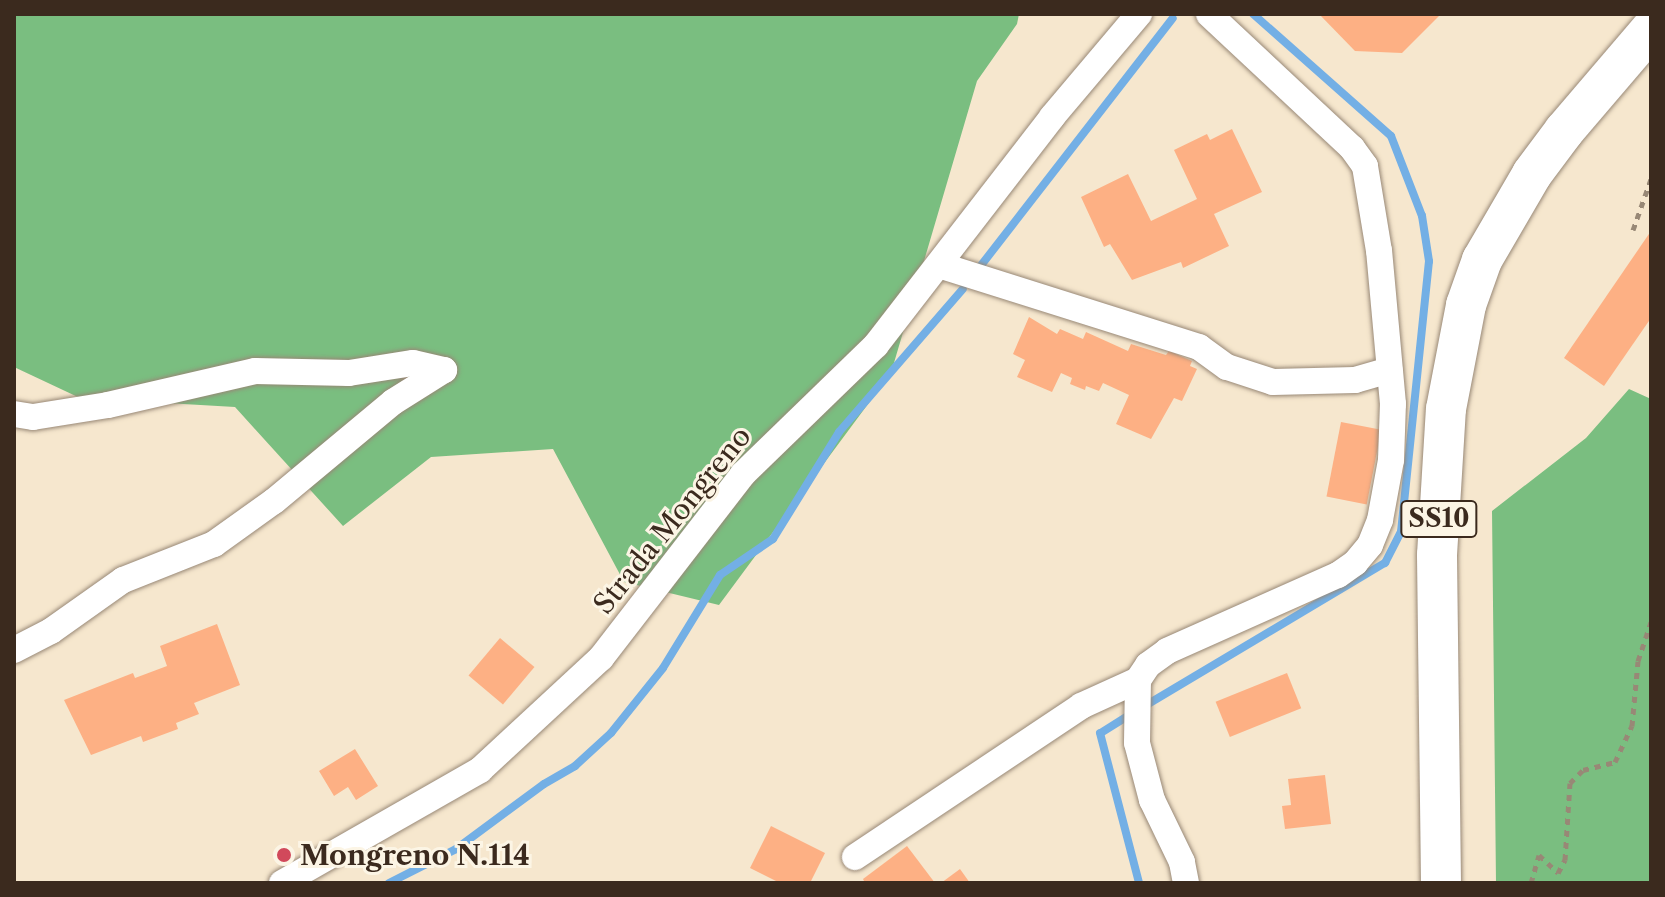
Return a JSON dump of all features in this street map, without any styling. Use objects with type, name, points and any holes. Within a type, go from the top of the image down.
[{"type":"main road","name":"SS10","points":[[1441,883],[1437,555],[1446,409],[1457,342],[1482,260],[1532,174],[1564,131],[1651,29]]},
{"type":"street","name":"Strada Mongreno","points":[[282,883],[480,770],[601,658],[743,474],[876,345],[1052,117],[1139,14]]},
{"type":"street","points":[[855,857],[1081,706],[1137,686],[1167,651],[1338,575],[1370,545],[1380,520],[1391,460],[1390,370],[1379,251],[1365,166],[1352,148],[1209,14]]},
{"type":"street","points":[[939,265],[1199,347],[1227,367],[1273,382],[1355,380],[1390,370]]},
{"type":"street","points":[[14,414],[33,417],[108,405],[255,371],[349,373],[413,363],[444,370],[393,402],[274,501],[214,544],[123,580],[51,631],[14,650]]},
{"type":"street","points":[[1137,686],[1137,743],[1152,800],[1182,862],[1186,883]]},
{"type":"path","points":[[1633,230],[1651,179]]},
{"type":"path","points":[[1531,883],[1539,855],[1558,873],[1565,860],[1570,783],[1583,770],[1615,762],[1632,726],[1638,661],[1651,622]]},
{"type":"green space","points":[[14,14],[1019,14],[1017,24],[977,81],[891,373],[719,605],[624,582],[553,449],[431,457],[343,526],[235,407],[80,398],[14,367]]},
{"type":"green space","points":[[1629,389],[1651,399],[1651,883],[1496,883],[1492,511],[1586,438]]},
{"type":"building","points":[[1319,14],[1441,14],[1402,53],[1355,51]]},
{"type":"building","points":[[1232,129],[1262,192],[1214,214],[1229,246],[1183,268],[1181,262],[1132,280],[1110,244],[1104,247],[1081,197],[1128,174],[1151,221],[1197,199],[1174,150],[1207,134],[1210,140]]},
{"type":"building","points":[[1651,231],[1651,318],[1604,386],[1564,358]]},
{"type":"building","points":[[1029,317],[1057,334],[1060,329],[1083,339],[1086,332],[1128,351],[1131,344],[1166,355],[1169,351],[1192,361],[1190,366],[1197,369],[1182,401],[1174,398],[1151,439],[1116,424],[1129,395],[1103,383],[1099,391],[1086,386],[1085,390],[1070,384],[1072,378],[1061,373],[1052,392],[1017,377],[1025,360],[1013,354]]},
{"type":"building","points":[[1341,422],[1381,430],[1367,504],[1326,497]]},
{"type":"building","points":[[217,624],[240,685],[194,703],[199,714],[176,723],[178,729],[143,742],[141,736],[91,755],[64,700],[133,673],[135,678],[167,666],[160,646]]},
{"type":"building","points":[[500,638],[534,667],[503,704],[469,676]]},
{"type":"building","points":[[1287,673],[1301,708],[1230,737],[1216,702]]},
{"type":"building","points":[[355,749],[378,786],[356,800],[348,787],[334,796],[319,771]]},
{"type":"building","points":[[1325,775],[1331,824],[1285,829],[1282,806],[1291,805],[1288,779]]},
{"type":"building","points":[[771,826],[825,853],[810,883],[780,883],[750,868]]},
{"type":"building","points":[[907,846],[935,883],[865,883],[863,879]]},
{"type":"building","points":[[960,869],[970,883],[941,883]]},
{"type":"waterway","points":[[1143,707],[1385,563],[1401,532],[1429,261],[1422,216],[1391,136],[1253,14]]},
{"type":"waterway","points":[[979,268],[1173,18]]},
{"type":"waterway","points":[[389,883],[456,849],[544,784],[575,766],[611,733],[663,668],[720,575],[773,539],[839,432],[963,289]]},
{"type":"waterway","points":[[1131,714],[1100,733],[1139,883]]},
{"type":"place","name":"Mongreno N.114","points":[[284,855]]}]
